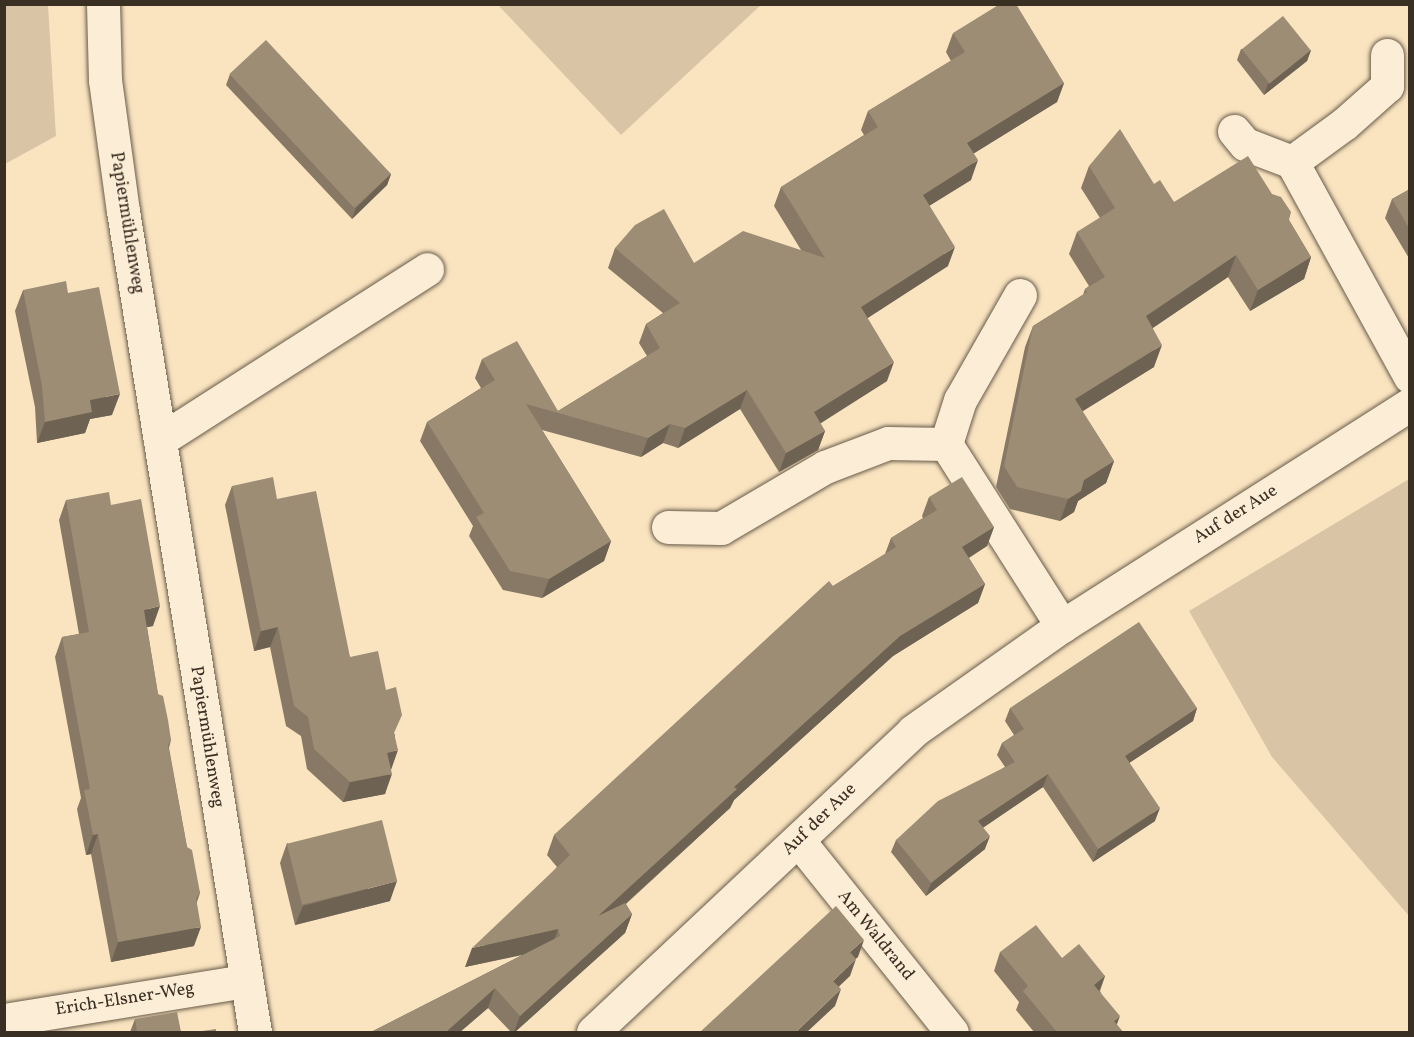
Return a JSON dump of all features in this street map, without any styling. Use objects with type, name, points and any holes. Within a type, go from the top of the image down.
[{"type":"street","name":"Papiermühlenweg","points":[[102,4],[105,80],[245,981],[255,1032]]},
{"type":"street","points":[[1292,162],[1344,124],[1386,86],[1387,55]]},
{"type":"street","points":[[1234,131],[1245,144],[1292,162],[1410,376]]},
{"type":"street","points":[[160,440],[427,269]]},
{"type":"street","points":[[946,444],[960,400],[1020,295]]},
{"type":"street","name":"Auf der Aue","points":[[593,1032],[913,731],[1062,626],[1410,404]]},
{"type":"street","points":[[668,527],[721,528],[825,467],[888,443],[946,444]]},
{"type":"street","points":[[946,444],[1062,626]]},
{"type":"street","name":"Am Waldrand","points":[[798,840],[952,1032]]},
{"type":"street","name":"Erich-Elsner-Weg","points":[[4,1020],[245,981]]},
{"type":"shaded area","points":[[5,4],[48,5],[56,136],[5,164]]},
{"type":"shaded area","points":[[498,5],[761,5],[621,135]]},
{"type":"shaded area","points":[[1409,479],[1409,916],[1272,757],[1189,611]]},
{"type":"building","points":[[1000,4],[1016,4],[1064,83],[967,143],[978,160],[923,195],[955,247],[861,307],[894,362],[814,412],[825,431],[786,453],[747,390],[685,428],[670,424],[648,438],[526,404],[611,541],[549,579],[510,571],[476,517],[484,513],[427,422],[495,380],[482,359],[517,341],[558,411],[660,348],[646,324],[680,303],[615,248],[635,225],[664,209],[694,263],[743,231],[825,258],[781,187],[878,127],[868,111],[965,52],[953,33]]},
{"type":"building","points":[[1283,16],[1311,50],[1270,84],[1242,49]]},
{"type":"building","points":[[266,40],[391,174],[354,208],[229,74]]},
{"type":"building","points":[[1120,129],[1154,184],[1160,180],[1174,202],[1248,156],[1272,194],[1281,197],[1291,212],[1289,220],[1311,257],[1258,290],[1236,255],[1146,316],[1162,345],[1075,399],[1114,461],[1084,480],[1081,491],[1068,499],[1017,487],[1004,466],[1033,326],[1087,292],[1085,289],[1105,277],[1077,232],[1115,208],[1089,166]]},
{"type":"building","points":[[1410,189],[1410,230],[1392,199]]},
{"type":"building","points":[[66,281],[68,293],[99,287],[120,394],[90,400],[92,412],[45,422],[42,386],[23,290]]},
{"type":"building","points":[[273,477],[277,499],[316,491],[350,657],[378,651],[386,690],[396,687],[402,715],[394,733],[398,750],[387,753],[392,774],[350,782],[314,749],[308,717],[294,706],[278,627],[261,631],[232,486]]},
{"type":"building","points":[[962,477],[994,527],[962,547],[985,584],[900,636],[734,787],[737,789],[598,916],[625,903],[632,914],[520,1016],[495,988],[446,1032],[371,1032],[560,936],[558,929],[472,948],[570,855],[554,835],[829,581],[833,586],[896,547],[891,538],[937,510],[929,497]]},
{"type":"building","points":[[109,492],[111,505],[141,499],[160,606],[144,610],[158,694],[163,696],[168,720],[171,740],[168,745],[187,847],[192,850],[200,893],[196,898],[201,927],[118,942],[98,834],[93,835],[84,790],[90,789],[62,637],[89,632],[66,500]]},
{"type":"building","points":[[1139,622],[1197,708],[1125,756],[1160,808],[1098,849],[1048,774],[978,821],[990,836],[931,883],[896,840],[938,801],[1015,762],[1002,743],[1024,729],[1010,708]]},
{"type":"building","points":[[382,820],[397,881],[302,905],[287,844]]},
{"type":"building","points":[[836,906],[864,940],[850,952],[856,959],[833,981],[841,989],[796,1032],[700,1032]]},
{"type":"building","points":[[1036,925],[1062,958],[1079,944],[1105,976],[1094,985],[1120,1016],[1114,1021],[1123,1032],[1057,1032],[1023,991],[1028,986],[1000,952]]},
{"type":"building","points":[[177,1012],[181,1032],[137,1032],[135,1019]]},
{"type":"building","points":[[216,1029],[216,1032],[195,1032]]}]
